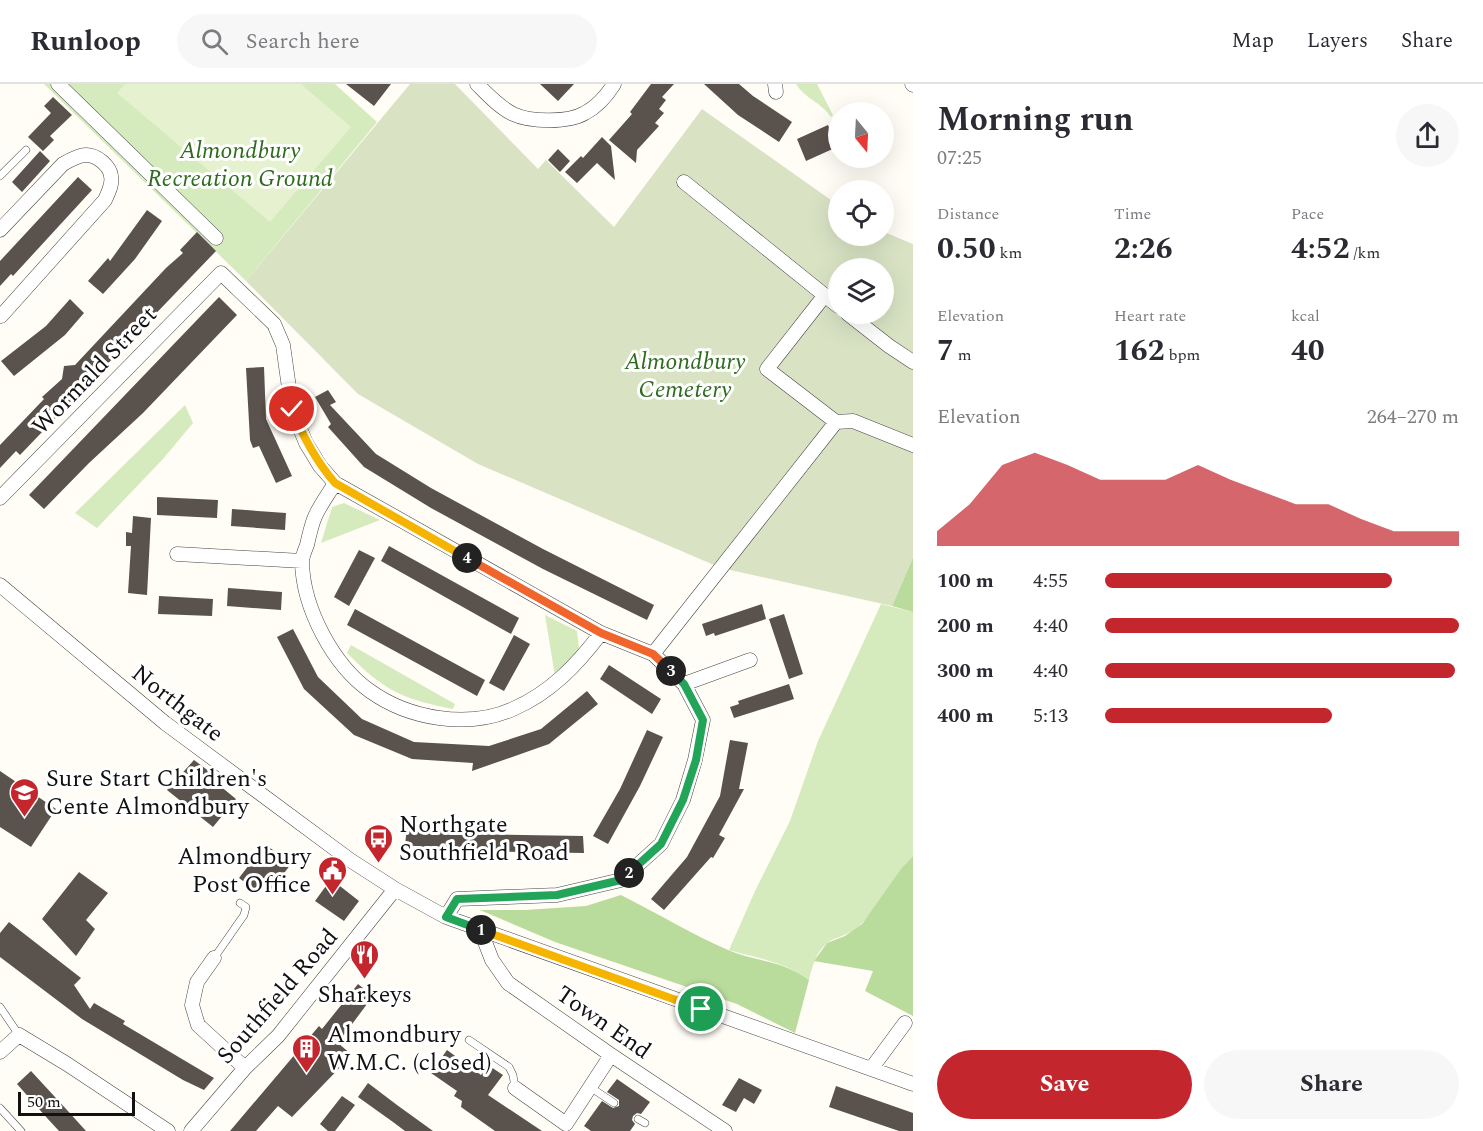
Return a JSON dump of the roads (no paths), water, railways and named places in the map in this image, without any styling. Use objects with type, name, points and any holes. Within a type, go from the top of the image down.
[{"type":"street","points":[[58,84],[216,238]]},
{"type":"street","points":[[477,84],[513,114],[533,120],[559,120],[583,115],[605,99],[614,84]]},
{"type":"street","points":[[0,230],[63,164],[86,155],[97,158],[106,166],[111,176],[110,188],[105,200],[1,316]]},
{"type":"street","points":[[684,182],[828,298]]},
{"type":"street","name":"Wormald Street","points":[[0,498],[221,273],[274,324],[283,345],[292,409],[306,443],[320,466],[335,483]]},
{"type":"street","points":[[825,295],[767,369],[836,422],[853,421],[913,445]]},
{"type":"street","points":[[861,324],[913,362]]},
{"type":"street","points":[[653,654],[836,422]]},
{"type":"street","points":[[446,917],[457,899],[557,895],[621,880],[661,844],[683,800],[696,760],[703,720],[684,684],[653,654],[601,633],[335,483],[314,518],[302,561],[307,597],[320,630],[340,663],[370,691],[403,709],[439,719],[480,719],[512,710],[540,694],[578,664],[601,633]]},
{"type":"street","points":[[177,554],[302,561]]},
{"type":"street","name":"Northgate","points":[[0,585],[165,723],[350,860],[395,889],[446,917],[913,1084]]},
{"type":"street","points":[[684,684],[750,660]]},
{"type":"street","name":"Southfield Road","points":[[191,1131],[245,1068],[278,1036],[395,889]]},
{"type":"street","name":"Town End","points":[[480,929],[492,960],[508,983],[725,1131]]},
{"type":"street","points":[[214,958],[196,982],[192,1005],[198,1025],[245,1068]]},
{"type":"street","points":[[872,1069],[905,1023]]},
{"type":"street","points":[[0,1052],[19,1035],[168,1131]]},
{"type":"street","points":[[515,1088],[571,1128],[590,1087],[611,1055]]},
{"type":"lane","points":[[0,176],[26,150]]},
{"type":"lane","points":[[214,958],[244,915],[246,907],[240,903]]},
{"type":"lane","points":[[0,1006],[19,1035]]},
{"type":"lane","points":[[469,1040],[509,1067],[515,1088]]},
{"type":"lane","points":[[590,1087],[614,1103]]},
{"type":"lane","points":[[0,1108],[21,1131]]},
{"type":"place","name":"Sure Start Children's Cente Almondbury","points":[[25,818]]},
{"type":"place","name":"Northgate Southfield Road","points":[[378,864]]},
{"type":"place","name":"Almondbury Post Office","points":[[332,896]]},
{"type":"place","name":"Sharkeys","points":[[365,980]]},
{"type":"place","name":"Almondbury W.M.C. (closed)","points":[[306,1074]]},
{"type":"park label","name":"Almondbury Recreation Ground","points":[[240,164]]},
{"type":"park label","name":"Almondbury Cemetery","points":[[685,375]]}]
